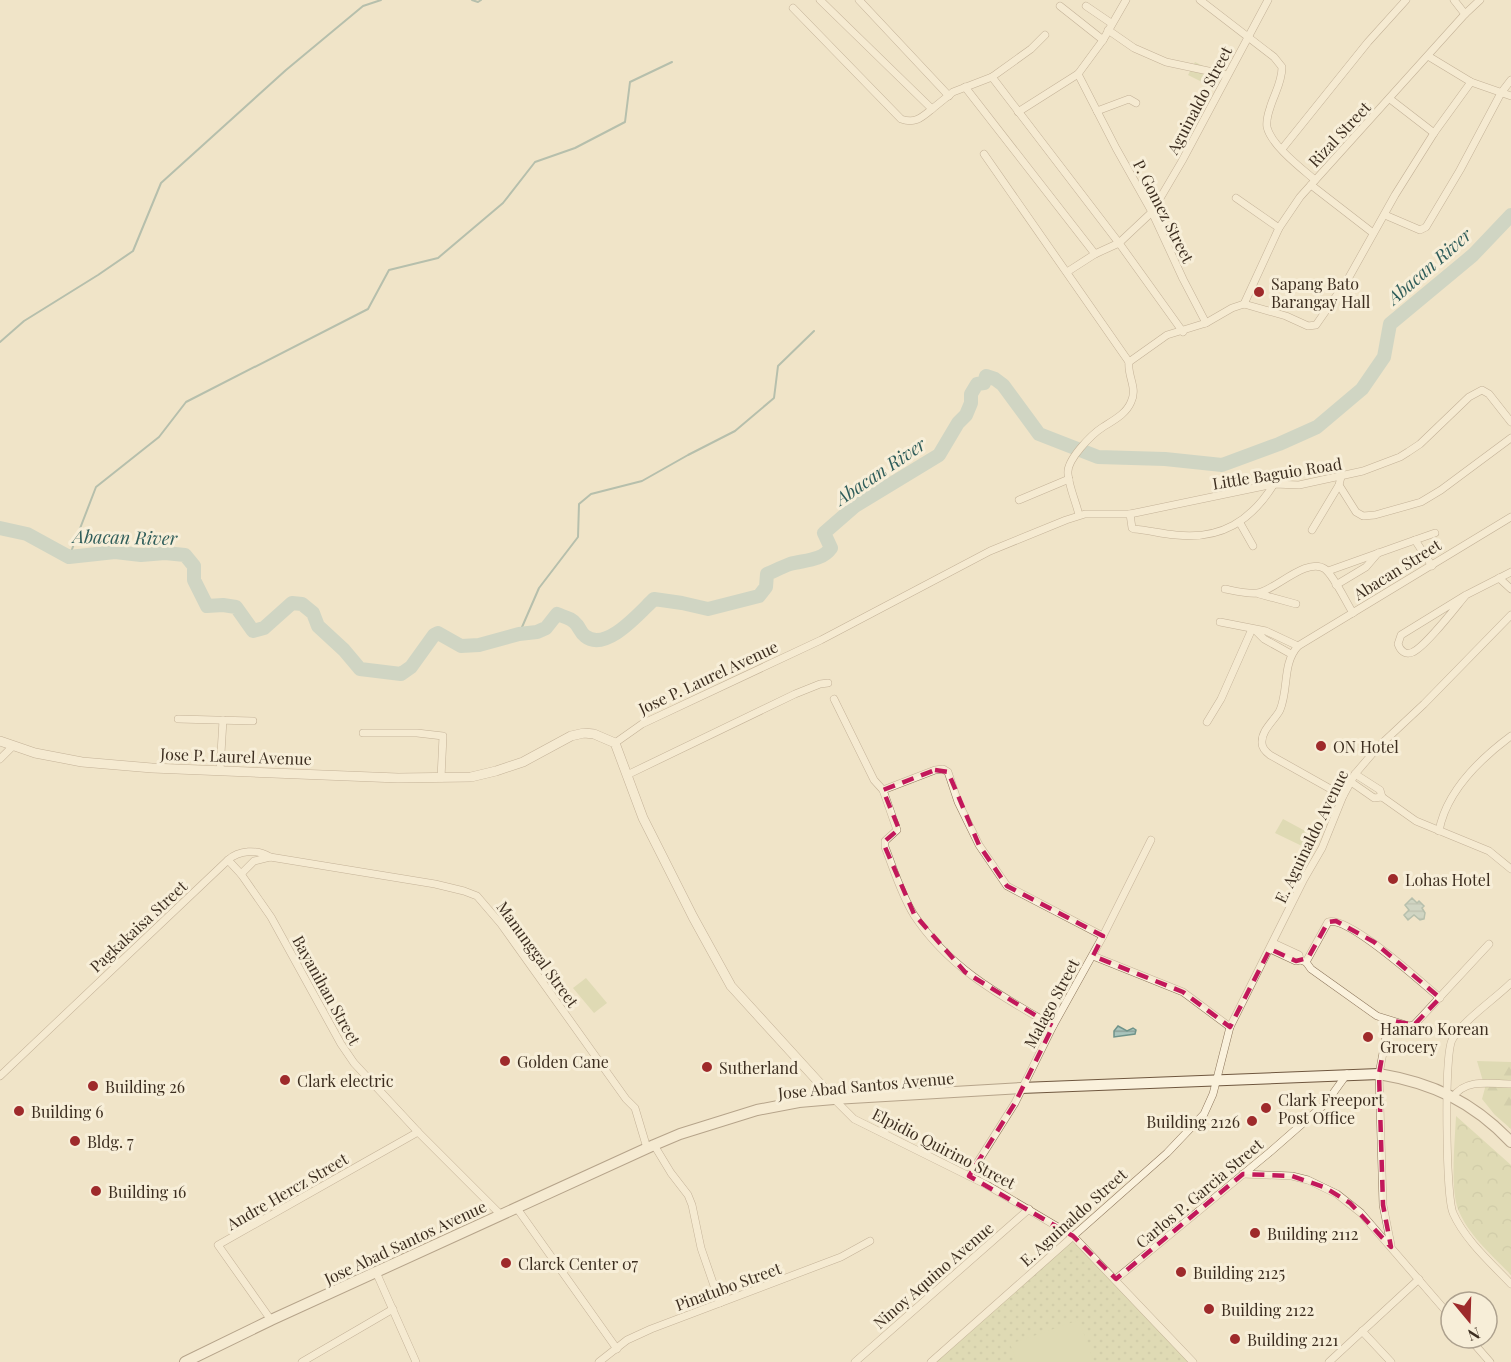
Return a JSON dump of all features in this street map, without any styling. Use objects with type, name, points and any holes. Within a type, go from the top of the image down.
[{"type":"main road","name":"Jose Abad Santos Avenue","points":[[185,1362],[271,1320],[651,1146],[680,1134],[757,1110],[799,1102],[1021,1088],[1379,1074],[1415,1081],[1450,1095],[1486,1118],[1511,1142]]},
{"type":"street","points":[[820,0],[932,109]]},
{"type":"street","points":[[859,0],[949,96]]},
{"type":"street","points":[[1018,112],[1078,74],[1126,0]]},
{"type":"street","points":[[1200,0],[1274,57],[1282,67],[1280,83],[1266,124],[1269,134],[1313,182],[1373,233]]},
{"type":"street","name":"Aguinaldo Street","points":[[1067,272],[1095,254],[1119,243],[1152,212],[1182,161],[1268,0]]},
{"type":"street","points":[[1282,149],[1368,42],[1406,0]]},
{"type":"street","points":[[1454,0],[1465,14]]},
{"type":"street","name":"Rizal Street","points":[[1244,304],[1279,228],[1313,182],[1480,0]]},
{"type":"street","points":[[1060,6],[1102,40]]},
{"type":"street","points":[[1086,6],[1134,48],[1158,60],[1227,75]]},
{"type":"street","points":[[793,8],[901,119],[915,121],[949,96],[992,77],[1031,50],[1046,36]]},
{"type":"street","points":[[1428,56],[1472,82],[1511,96]]},
{"type":"street","name":"P. Gomez Street","points":[[1078,74],[1152,212],[1206,323]]},
{"type":"street","points":[[992,77],[1119,243],[1183,332]]},
{"type":"street","points":[[1385,215],[1420,230],[1425,227],[1460,170],[1501,93],[1511,80]]},
{"type":"street","points":[[1129,362],[1167,335],[1183,332],[1206,323],[1244,304],[1286,316],[1308,326],[1316,325],[1348,279],[1395,195],[1434,133],[1472,82]]},
{"type":"street","points":[[965,87],[1095,254]]},
{"type":"street","points":[[1097,111],[1129,99],[1136,103]]},
{"type":"street","points":[[1390,99],[1434,133]]},
{"type":"street","points":[[984,154],[1129,362],[1129,373],[1134,389],[1132,400],[1124,412],[1089,440],[1071,461],[1068,468],[1079,515]]},
{"type":"street","points":[[1236,198],[1279,228]]},
{"type":"street","name":"Little Baguio Road","points":[[1079,515],[1130,514],[1274,484],[1299,485],[1340,481],[1400,457],[1420,444],[1449,414],[1478,391],[1486,391],[1511,422]]},
{"type":"street","points":[[1340,481],[1356,512],[1364,516],[1375,515],[1421,501],[1441,490],[1511,438]]},
{"type":"street","points":[[1019,500],[1069,479]]},
{"type":"street","points":[[1312,530],[1340,481]]},
{"type":"street","points":[[1130,514],[1134,529],[1176,535],[1219,532],[1240,523],[1262,503],[1274,484]]},
{"type":"street","name":"Jose P. Laurel Avenue","points":[[0,741],[35,753],[82,762],[152,768],[398,778],[471,777],[514,765],[572,736],[584,733],[594,734],[615,743],[642,724],[821,640],[990,551],[1079,515]]},
{"type":"street","name":"Abacan Street","points":[[1291,654],[1298,646],[1511,517]]},
{"type":"street","points":[[1240,523],[1253,546]]},
{"type":"street","points":[[1328,571],[1435,533]]},
{"type":"street","points":[[1415,540],[1432,566]]},
{"type":"street","points":[[1336,585],[1366,567],[1378,553]]},
{"type":"street","points":[[1259,594],[1317,566],[1328,571],[1353,613]]},
{"type":"street","points":[[1466,595],[1439,627],[1413,652],[1407,653],[1401,650],[1398,644],[1401,635],[1466,595],[1511,572]]},
{"type":"street","points":[[1499,578],[1511,589]]},
{"type":"street","points":[[1225,589],[1259,594],[1296,604]]},
{"type":"street","name":"E. Aguinaldo Avenue","points":[[1216,1079],[1230,1027],[1304,879],[1322,848],[1343,796],[1355,774],[1378,747],[1424,704],[1511,615]]},
{"type":"street","points":[[1428,617],[1439,627]]},
{"type":"street","points":[[1220,622],[1266,631],[1298,646]]},
{"type":"street","points":[[1254,629],[1264,639],[1291,654],[1279,711],[1263,734],[1262,743],[1265,751],[1343,796]]},
{"type":"street","points":[[1207,722],[1221,699],[1254,629]]},
{"type":"street","points":[[627,775],[795,694],[828,683]]},
{"type":"street","points":[[834,699],[874,780],[883,790],[897,830],[885,841],[885,847],[914,914],[939,946],[965,972],[992,992],[1053,1026]]},
{"type":"street","points":[[178,719],[253,721]]},
{"type":"street","points":[[220,771],[223,720]]},
{"type":"street","points":[[363,733],[417,733],[443,736],[441,778]]},
{"type":"street","points":[[1439,831],[1441,820],[1457,790],[1491,751],[1511,736]]},
{"type":"street","name":"Elpidio Quirino Street","points":[[615,743],[635,800],[659,852],[731,986],[834,1099],[854,1119],[969,1176],[1073,1236],[1193,1362]]},
{"type":"street","points":[[0,759],[13,746]]},
{"type":"street","points":[[883,790],[935,770],[948,772],[958,802],[979,845],[1007,886],[1103,936]]},
{"type":"street","points":[[1355,774],[1380,790],[1382,797],[1416,821],[1489,851],[1511,869]]},
{"type":"street","points":[[1351,782],[1374,798],[1382,797]]},
{"type":"street","name":"Malago Street","points":[[969,1176],[1009,1113],[1053,1026],[1093,956],[1151,840]]},
{"type":"street","points":[[246,852],[254,861],[241,874],[228,860],[236,854],[246,852]]},
{"type":"street","name":"Manunggal Street","points":[[246,852],[260,852],[270,857],[435,884],[477,896],[501,924],[626,1099],[635,1108],[651,1146],[688,1195],[701,1248],[720,1303]]},
{"type":"street","name":"Manunggal Street","points":[[254,861],[270,857]]},
{"type":"street","name":"Pagkakaisa Street","points":[[0,1076],[228,860]]},
{"type":"street","name":"Bayanihan Street","points":[[241,874],[271,918],[341,1044],[354,1063],[500,1215]]},
{"type":"street","points":[[1303,961],[1328,922],[1336,921],[1374,942],[1440,998]]},
{"type":"street","points":[[1272,946],[1299,955],[1311,969],[1377,1016],[1409,1026],[1414,1025],[1489,944]]},
{"type":"street","points":[[1093,956],[1183,992],[1230,1027]]},
{"type":"street","points":[[1511,983],[1463,1026],[1451,1041],[1448,1175],[1451,1208],[1463,1231],[1511,1284]]},
{"type":"street","points":[[1389,1021],[1379,1074],[1383,1205],[1391,1247]]},
{"type":"street","name":"Carlos P. Garcia Street","points":[[1116,1279],[1244,1174],[1326,1102],[1347,1074]]},
{"type":"street","name":"E. Aguinaldo Street","points":[[931,1362],[1167,1153],[1193,1126],[1208,1106],[1216,1079]]},
{"type":"street","points":[[1450,1095],[1471,1084],[1511,1084]]},
{"type":"street","name":"Andre Hercz Street","points":[[271,1320],[218,1245],[418,1132]]},
{"type":"street","points":[[1244,1174],[1292,1176],[1324,1187],[1350,1203],[1439,1303]]},
{"type":"street","points":[[516,1207],[616,1349]]},
{"type":"street","name":"Ninoy Aquino Avenue","points":[[855,1362],[1029,1209]]},
{"type":"street","name":"Pinatubo Street","points":[[599,1362],[627,1340],[651,1329],[841,1257],[870,1241]]},
{"type":"street","points":[[376,1272],[416,1362]]},
{"type":"street","points":[[1329,1362],[1419,1279]]},
{"type":"street","points":[[302,1362],[393,1310]]},
{"type":"street","points":[[1362,1331],[1390,1362]]},
{"type":"street","points":[[1480,1350],[1490,1362]]},
{"type":"highlighted area","points":[[935,770],[948,772],[979,845],[1007,886],[1103,936],[1093,956],[1183,992],[1230,1027],[1270,949],[1296,961],[1308,958],[1328,922],[1336,921],[1374,942],[1440,998],[1414,1025],[1389,1020],[1379,1074],[1383,1205],[1391,1247],[1350,1203],[1324,1187],[1292,1176],[1243,1174],[1116,1279],[1073,1236],[969,1176],[1015,1103],[1053,1026],[965,972],[914,914],[885,847],[885,841],[899,829],[883,790]]},
{"type":"green space","points":[[1195,62],[1221,75],[1214,88],[1188,75]]},
{"type":"green space","points":[[1283,819],[1309,833],[1302,846],[1275,833]]},
{"type":"green space","points":[[586,978],[607,1003],[594,1013],[573,988]]},
{"type":"green space","points":[[1477,1061],[1511,1062],[1511,1129],[1482,1099],[1485,1088]]},
{"type":"green space","points":[[1456,1116],[1511,1165],[1511,1275],[1474,1236],[1458,1209],[1454,1189]]},
{"type":"green space","points":[[1075,1238],[1190,1362],[936,1362]]},
{"type":"green space","points":[[1079,1320],[1094,1362],[1017,1362],[1010,1344]]},
{"type":"water","points":[[1412,898],[1424,906],[1422,908],[1425,913],[1424,919],[1420,920],[1414,915],[1408,920],[1404,915],[1409,910],[1405,905]]},
{"type":"water","points":[[1118,1026],[1127,1031],[1133,1028],[1136,1030],[1135,1034],[1114,1037],[1114,1031]]},
{"type":"waterway","points":[[0,342],[24,321],[133,251],[161,183],[286,70],[363,6],[381,0]]},
{"type":"waterway","points":[[472,0],[478,2],[481,0]]},
{"type":"waterway","points":[[69,557],[96,487],[159,437],[186,402],[368,309],[389,270],[438,258],[503,203],[535,162],[575,148],[625,122],[630,82],[672,62]]},
{"type":"waterway","name":"Abacan River","points":[[0,528],[27,534],[69,557],[115,552],[141,555],[165,553],[185,555],[194,566],[194,580],[207,606],[236,607],[253,631],[264,628],[292,603],[302,604],[313,613],[318,626],[344,650],[360,669],[401,674],[411,667],[434,635],[438,633],[461,646],[479,645],[519,634],[537,632],[546,628],[557,614],[573,621],[585,636],[593,640],[603,639],[622,629],[654,599],[708,609],[759,596],[766,587],[767,574],[790,564],[823,555],[831,548],[824,533],[855,506],[939,455],[958,423],[966,415],[971,403],[971,394],[977,384],[984,383],[986,376],[1003,385],[1039,434],[1098,457],[1165,459],[1222,465],[1317,427],[1362,389],[1384,357],[1390,324],[1473,255],[1511,215]]},
{"type":"waterway","points":[[519,634],[539,588],[578,537],[579,504],[591,494],[642,481],[735,431],[774,398],[778,366],[814,331]]},
{"type":"place","name":"Sapang Bato Barangay Hall","points":[[1259,292]]},
{"type":"place","name":"ON Hotel","points":[[1321,746]]},
{"type":"place","name":"Lohas Hotel","points":[[1393,879]]},
{"type":"place","name":"Hanaro Korean Grocery","points":[[1368,1037]]},
{"type":"place","name":"Golden Cane","points":[[505,1061]]},
{"type":"place","name":"Sutherland","points":[[707,1067]]},
{"type":"place","name":"Clark electric","points":[[285,1080]]},
{"type":"place","name":"Building 26","points":[[93,1086]]},
{"type":"place","name":"Clark Freeport Post Office","points":[[1266,1108]]},
{"type":"place","name":"Building 6","points":[[19,1111]]},
{"type":"place","name":"Building 2126","points":[[1252,1121]]},
{"type":"place","name":"Bldg. 7","points":[[75,1141]]},
{"type":"place","name":"Building 16","points":[[96,1191]]},
{"type":"place","name":"Building 2112","points":[[1255,1233]]},
{"type":"place","name":"Clarck Center 07","points":[[506,1263]]},
{"type":"place","name":"Building 2125","points":[[1181,1272]]},
{"type":"place","name":"Building 2122","points":[[1209,1309]]},
{"type":"place","name":"Building 2121","points":[[1235,1339]]}]
